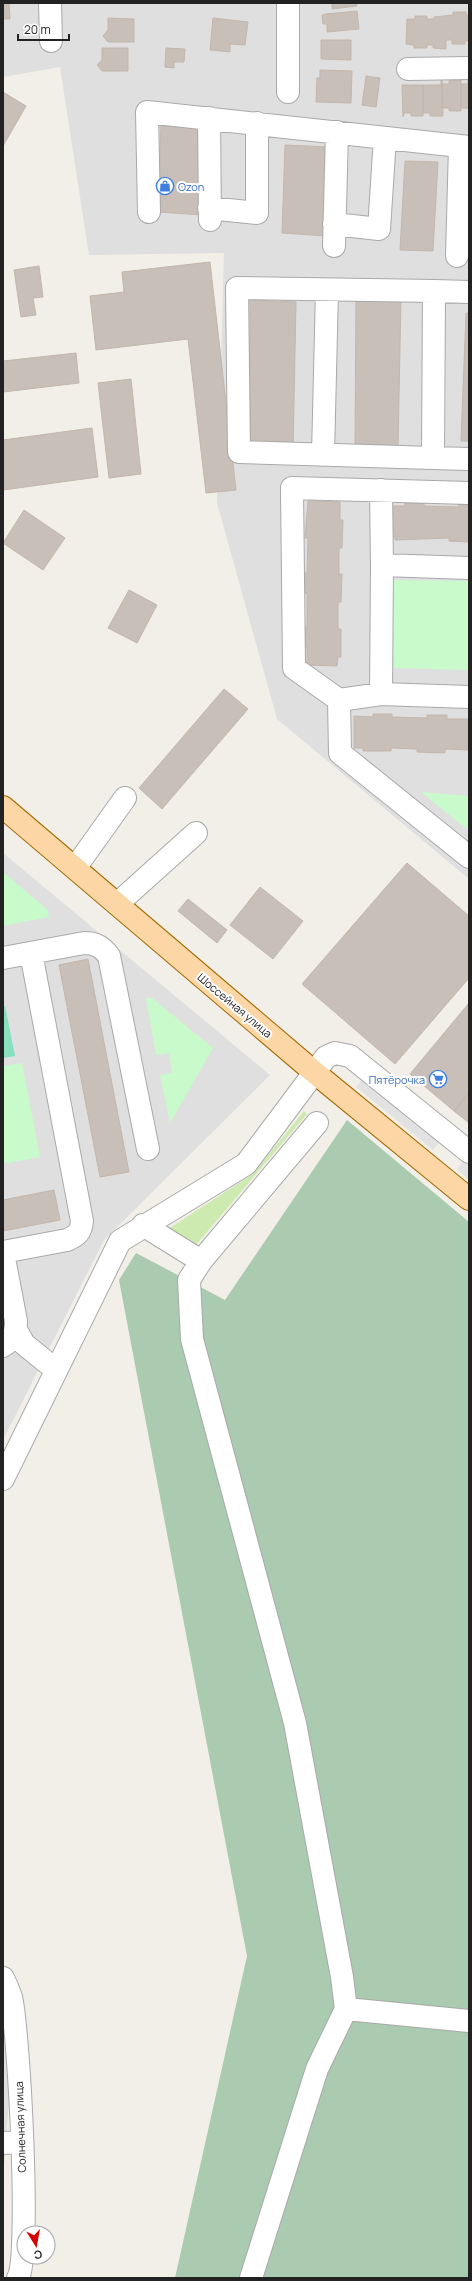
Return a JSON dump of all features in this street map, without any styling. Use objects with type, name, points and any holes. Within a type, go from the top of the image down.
[{"type":"main road","name":"Шоссейная улица","points":[[3,807],[314,1072],[469,1198]]},
{"type":"street","points":[[50,3],[51,41]]},
{"type":"street","points":[[288,3],[288,92]]},
{"type":"street","points":[[408,69],[469,68]]},
{"type":"street","points":[[148,212],[147,112],[209,118],[464,146],[461,246]]},
{"type":"street","points":[[209,118],[209,214],[257,213],[257,124]]},
{"type":"street","points":[[334,246],[337,132]]},
{"type":"street","points":[[334,224],[379,228],[384,138]]},
{"type":"street","points":[[469,292],[237,288],[239,452],[469,459]]},
{"type":"street","points":[[323,455],[327,290]]},
{"type":"street","points":[[433,458],[434,291]]},
{"type":"street","points":[[469,493],[292,488],[294,668],[338,700],[381,694],[469,697]]},
{"type":"street","points":[[381,490],[381,694]]},
{"type":"street","points":[[382,565],[469,568]]},
{"type":"street","points":[[338,700],[340,753],[469,857]]},
{"type":"street","points":[[75,868],[126,798]]},
{"type":"street","points":[[117,904],[196,833]]},
{"type":"street","points":[[3,958],[84,942],[95,943],[104,949],[109,956],[148,1149]]},
{"type":"street","points":[[31,952],[82,1221],[81,1231],[67,1240],[3,1252],[16,1321],[9,1338],[24,1344],[56,1370]]},
{"type":"street","points":[[3,1479],[120,1241],[143,1225],[246,1164],[326,1057],[344,1054],[350,1056],[469,1152]]},
{"type":"street","points":[[251,2278],[317,2069],[346,2009],[342,1978],[295,1723],[192,1339],[189,1280],[201,1261],[317,1123]]},
{"type":"street","points":[[143,1225],[201,1261]]},
{"type":"street","name":"Солнечная улица","points":[[3,1978],[11,1997],[10,2046],[12,2143],[24,2235],[13,2276]]},
{"type":"street","points":[[346,2009],[469,2021]]},
{"type":"shaded area","points":[[3,3],[469,3],[469,879],[277,719],[217,503],[224,253],[89,255],[60,67],[3,77]]},
{"type":"shaded area","points":[[3,853],[270,1075],[104,1240],[3,1440]]},
{"type":"shaded area","points":[[364,1077],[441,1140],[433,1150],[356,1087]]},
{"type":"shaded area","points":[[466,1158],[469,1160],[469,1180],[457,1169]]},
{"type":"shaded area","points":[[3,1967],[16,2001],[3,2182]]},
{"type":"green space","points":[[394,580],[469,581],[469,670],[392,668]]},
{"type":"green space","points":[[421,792],[469,796],[469,831]]},
{"type":"green space","points":[[3,872],[48,910],[49,917],[3,926]]},
{"type":"green space","points":[[146,998],[152,998],[213,1048],[170,1123],[160,1075],[172,1073],[169,1053],[156,1055]]},
{"type":"green space","points":[[5,1006],[15,1056],[3,1058],[3,1007]]},
{"type":"green space","points":[[22,1063],[40,1157],[3,1164],[3,1066]]},
{"type":"green space","points":[[304,1111],[307,1114],[196,1245],[194,1246],[168,1229],[253,1174]]},
{"type":"green space","points":[[347,1120],[469,1222],[469,2278],[175,2278],[247,1956],[119,1280],[136,1253],[225,1300]]},
{"type":"building","points":[[3,3],[9,3],[10,19],[3,19]]},
{"type":"building","points":[[332,3],[356,3],[357,6],[332,9]]},
{"type":"building","points":[[357,11],[359,29],[327,32],[327,24],[323,24],[322,15]]},
{"type":"building","points":[[453,12],[466,12],[466,15],[469,15],[469,41],[465,41],[465,44],[452,44],[452,40],[446,40],[446,49],[433,48],[433,45],[427,45],[427,48],[414,48],[414,45],[406,44],[407,19],[415,19],[415,16],[427,16],[427,19],[434,19],[434,17],[453,15]]},
{"type":"building","points":[[108,18],[134,19],[134,42],[108,42],[103,36],[108,30]]},
{"type":"building","points":[[213,18],[248,22],[245,45],[230,44],[230,52],[210,50]]},
{"type":"building","points":[[321,40],[351,40],[351,60],[321,59]]},
{"type":"building","points":[[102,48],[128,48],[128,71],[102,71],[97,65],[102,60]]},
{"type":"building","points":[[166,48],[185,49],[184,62],[174,62],[174,68],[165,67]]},
{"type":"building","points":[[320,70],[352,71],[351,103],[316,102],[317,78],[320,78]]},
{"type":"building","points":[[366,76],[380,78],[376,107],[362,105]]},
{"type":"building","points":[[441,80],[443,116],[430,116],[430,113],[423,113],[423,85],[441,85]]},
{"type":"building","points":[[449,80],[461,80],[461,111],[449,111],[449,108],[442,108],[442,84],[449,84]]},
{"type":"building","points":[[468,80],[469,111],[468,108],[461,108],[461,84],[468,84]]},
{"type":"building","points":[[402,85],[423,85],[423,116],[411,116],[411,113],[404,113],[403,117]]},
{"type":"building","points":[[3,92],[26,106],[3,146]]},
{"type":"building","points":[[161,123],[205,126],[203,215],[158,212]]},
{"type":"building","points":[[285,145],[329,147],[327,236],[282,233]]},
{"type":"building","points":[[405,161],[438,162],[433,251],[400,250]]},
{"type":"building","points":[[210,262],[236,490],[206,493],[188,339],[96,350],[90,296],[124,292],[122,272]]},
{"type":"building","points":[[39,266],[43,297],[33,298],[36,315],[21,317],[14,270]]},
{"type":"building","points":[[356,295],[401,297],[398,447],[355,446]]},
{"type":"building","points":[[250,300],[296,302],[293,452],[250,451]]},
{"type":"building","points":[[466,313],[469,313],[469,441],[461,441]]},
{"type":"building","points":[[76,353],[79,383],[3,392],[3,361]]},
{"type":"building","points":[[131,379],[141,474],[109,478],[98,383]]},
{"type":"building","points":[[92,428],[98,477],[3,490],[3,440]]},
{"type":"building","points":[[308,501],[340,502],[340,520],[343,520],[342,548],[339,548],[339,574],[342,574],[341,602],[338,602],[338,629],[341,629],[341,657],[338,657],[337,666],[307,665],[307,647],[304,647],[304,627],[307,627],[307,593],[304,593],[304,573],[307,573],[308,538],[305,538]]},
{"type":"building","points":[[405,503],[424,503],[424,506],[459,507],[459,504],[469,504],[469,542],[449,541],[449,538],[395,540],[395,537],[386,537],[386,506],[405,506]]},
{"type":"building","points":[[24,510],[65,538],[43,570],[3,543]]},
{"type":"building","points":[[129,590],[157,605],[137,643],[108,628]]},
{"type":"building","points":[[224,689],[248,709],[162,809],[139,788]]},
{"type":"building","points":[[373,714],[392,714],[392,717],[427,718],[427,715],[447,715],[447,719],[469,719],[469,750],[445,749],[445,753],[417,752],[417,749],[391,748],[391,751],[363,751],[363,748],[354,748],[354,716],[373,717]]},
{"type":"building","points":[[407,863],[469,916],[469,978],[395,1064],[302,984]]},
{"type":"building","points":[[260,887],[303,921],[273,959],[230,925]]},
{"type":"building","points":[[188,899],[227,930],[217,943],[178,911]]},
{"type":"building","points":[[88,959],[129,1172],[100,1177],[59,965]]},
{"type":"building","points":[[469,1003],[469,1093],[454,1111],[410,1074]]},
{"type":"building","points":[[469,1093],[469,1123],[454,1111]]},
{"type":"building","points":[[54,1190],[60,1220],[3,1231],[3,1200]]},
{"type":"place","name":"Ozon","points":[[165,186]]},
{"type":"place","name":"Пятёрочка","points":[[438,1079]]}]
